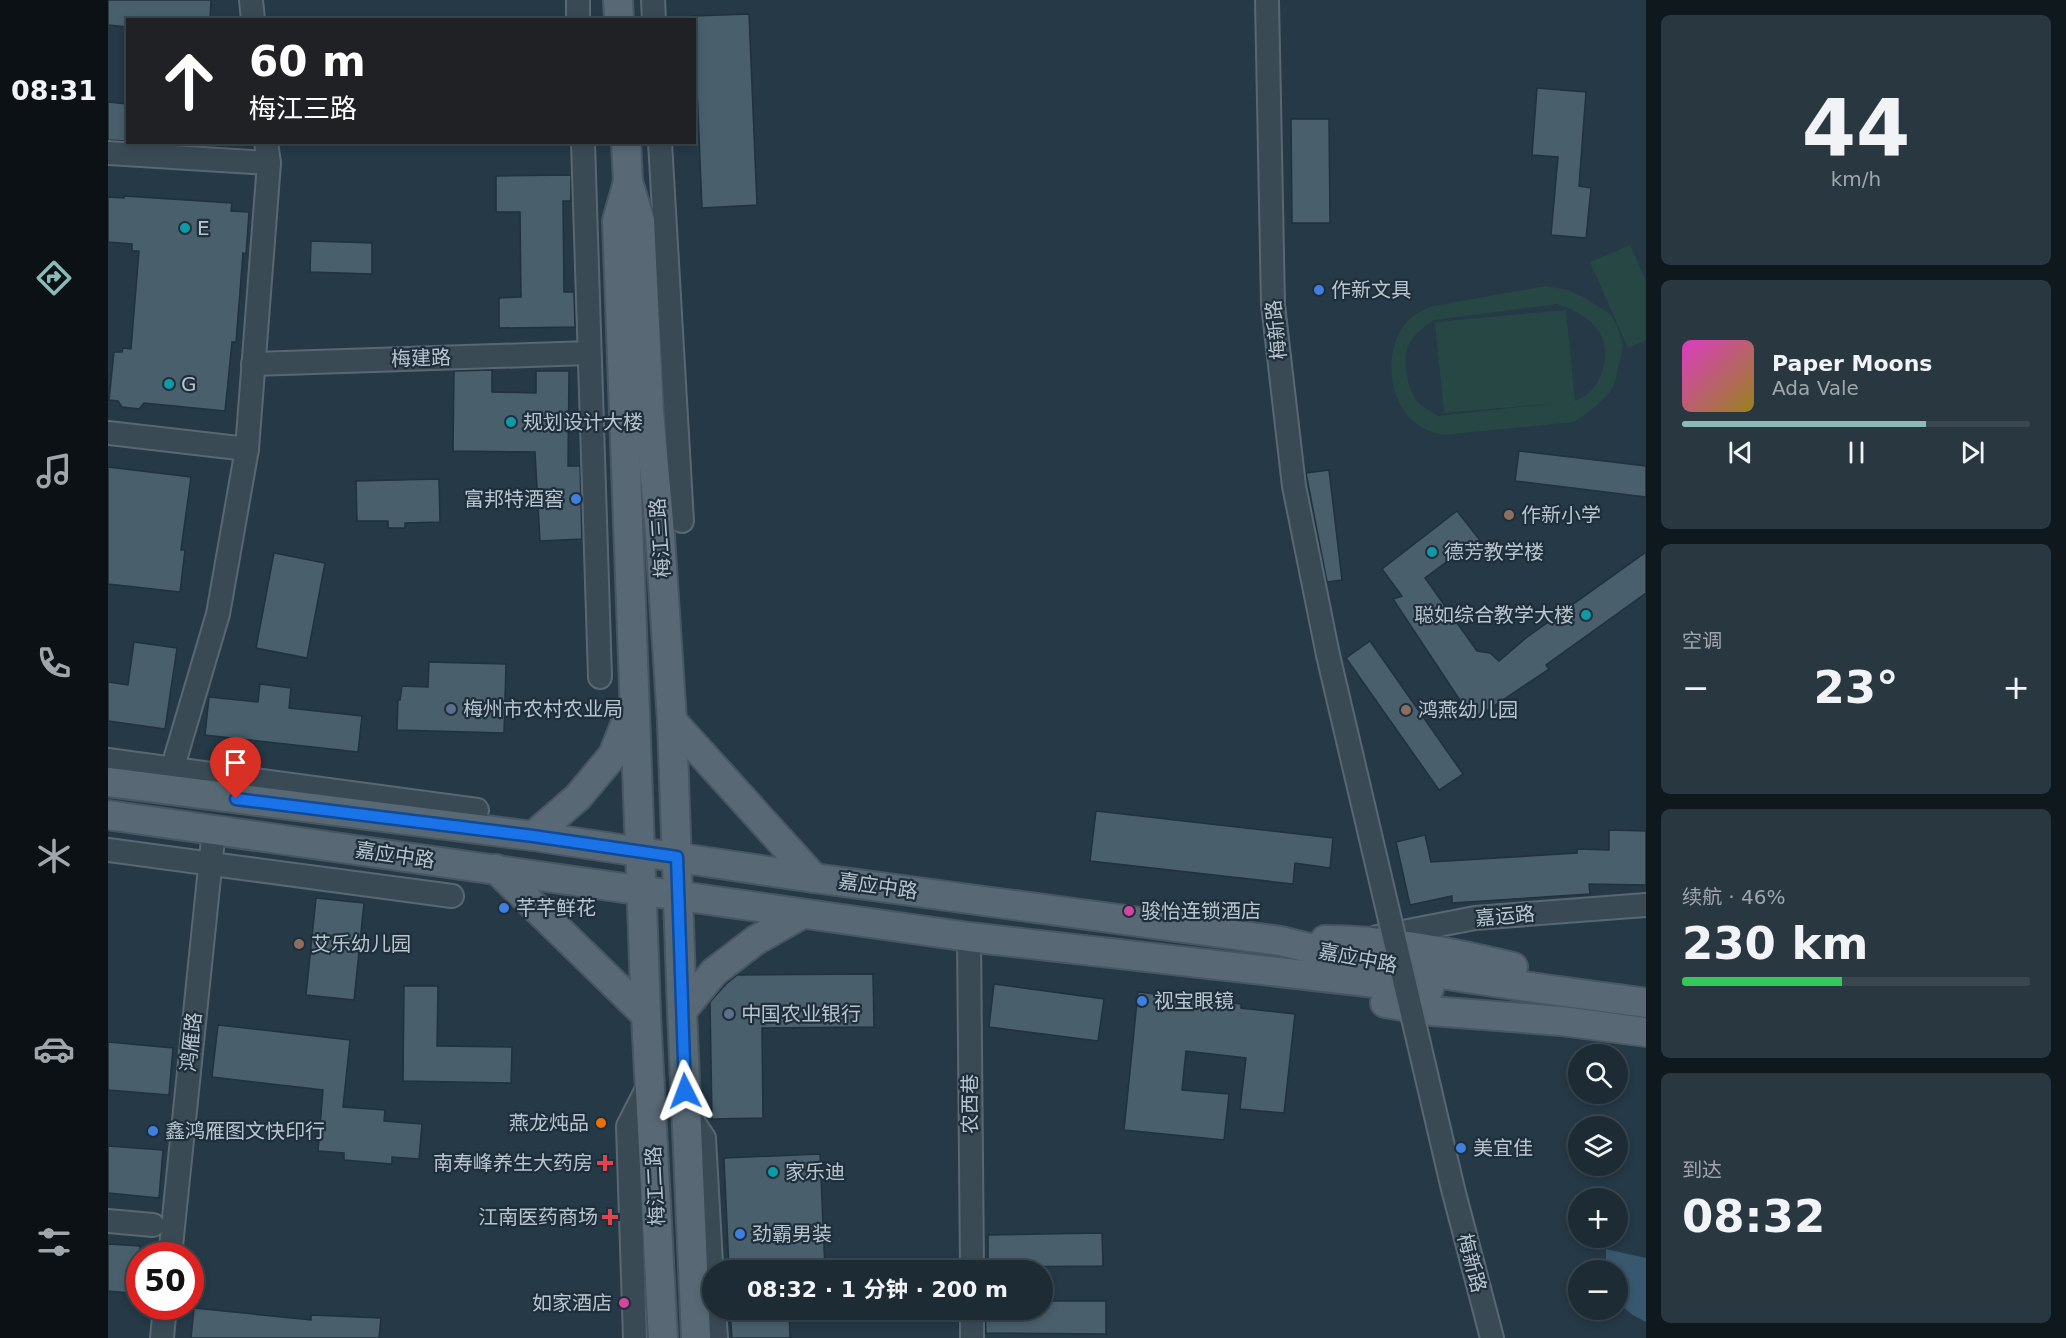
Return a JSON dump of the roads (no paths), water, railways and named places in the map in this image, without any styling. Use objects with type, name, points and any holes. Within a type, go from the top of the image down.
[{"type":"main road","points":[[618,0],[619,18]]},
{"type":"main road","name":"梅江三路","points":[[626,144],[628,182],[640,221],[649,412],[659,521],[672,721],[678,896]]},
{"type":"main road","name":"梅江三路","points":[[628,182],[617,221],[640,890]]},
{"type":"main road","points":[[533,836],[578,797],[613,755],[634,701]]},
{"type":"main road","points":[[672,721],[814,878]]},
{"type":"main road","name":"嘉应中路","points":[[108,782],[533,836],[814,878],[1281,940],[1346,957],[1541,989],[1646,1003]]},
{"type":"main road","name":"嘉应中路","points":[[108,814],[969,937],[1646,1016]]},
{"type":"main road","points":[[496,869],[646,1016]]},
{"type":"main road","name":"梅江二路","points":[[640,890],[663,1338]]},
{"type":"main road","name":"梅江二路","points":[[678,896],[696,1338]]},
{"type":"main road","points":[[682,1011],[714,972],[756,940],[802,914]]},
{"type":"main road","points":[[1281,940],[1365,940],[1445,951],[1524,969],[1646,984]]},
{"type":"main road","points":[[1304,975],[1379,1002],[1432,1011],[1561,1021],[1646,1032]]},
{"type":"street","points":[[251,0],[253,18]]},
{"type":"street","points":[[578,0],[579,18]]},
{"type":"street","points":[[653,0],[654,18]]},
{"type":"street","name":"梅新路","points":[[1267,0],[1273,304],[1294,486],[1328,655],[1452,1189],[1492,1338]]},
{"type":"street","points":[[583,144],[600,677]]},
{"type":"street","points":[[660,144],[682,521]]},
{"type":"street","points":[[108,153],[267,153],[247,449],[218,614],[174,763]]},
{"type":"street","name":"梅建路","points":[[253,364],[590,353]]},
{"type":"street","points":[[108,433],[247,449]]},
{"type":"street","points":[[108,760],[477,810]]},
{"type":"street","name":"鸿雁路","points":[[171,1242],[214,829]]},
{"type":"street","points":[[108,850],[452,896]]},
{"type":"street","name":"嘉运路","points":[[1365,940],[1475,918],[1646,905]]},
{"type":"street","name":"农西巷","points":[[969,937],[972,1260]]},
{"type":"street","points":[[635,1338],[628,1126],[650,1085]]},
{"type":"street","points":[[686,1111],[704,1138],[711,1260]]},
{"type":"street","points":[[108,1221],[153,1225]]},
{"type":"street","points":[[162,1338],[164,1320]]},
{"type":"street","points":[[715,1320],[716,1338]]},
{"type":"street","points":[[972,1320],[972,1338]]},
{"type":"water","points":[[1606,1249],[1646,1258],[1646,1322],[1628,1311],[1628,1260],[1606,1260]]},
{"type":"place","name":"E","points":[[185,228]]},
{"type":"place","name":"作新文具","points":[[1319,290]]},
{"type":"place","name":"G","points":[[169,384]]},
{"type":"place","name":"规划设计大楼","points":[[511,422]]},
{"type":"place","name":"富邦特酒窖","points":[[576,499]]},
{"type":"place","name":"作新小学","points":[[1509,515]]},
{"type":"place","name":"德芳教学楼","points":[[1432,552]]},
{"type":"place","name":"聪如综合教学大楼","points":[[1586,615]]},
{"type":"place","name":"梅州市农村农业局","points":[[451,709]]},
{"type":"place","name":"鸿燕幼儿园","points":[[1406,710]]},
{"type":"place","name":"芊芊鲜花","points":[[504,908]]},
{"type":"place","name":"骏怡连锁酒店","points":[[1129,911]]},
{"type":"place","name":"艾乐幼儿园","points":[[299,944]]},
{"type":"place","name":"视宝眼镜","points":[[1142,1001]]},
{"type":"place","name":"中国农业银行","points":[[729,1014]]},
{"type":"place","name":"燕龙炖品","points":[[601,1123]]},
{"type":"place","name":"鑫鸿雁图文快印行","points":[[153,1131]]},
{"type":"place","name":"美宜佳","points":[[1461,1148]]},
{"type":"place","name":"南寿峰养生大药房","points":[[605,1163]]},
{"type":"place","name":"家乐迪","points":[[773,1172]]},
{"type":"place","name":"江南医药商场","points":[[610,1217]]},
{"type":"place","name":"劲霸男装","points":[[740,1234]]},
{"type":"place","name":"如家酒店","points":[[624,1303]]}]
